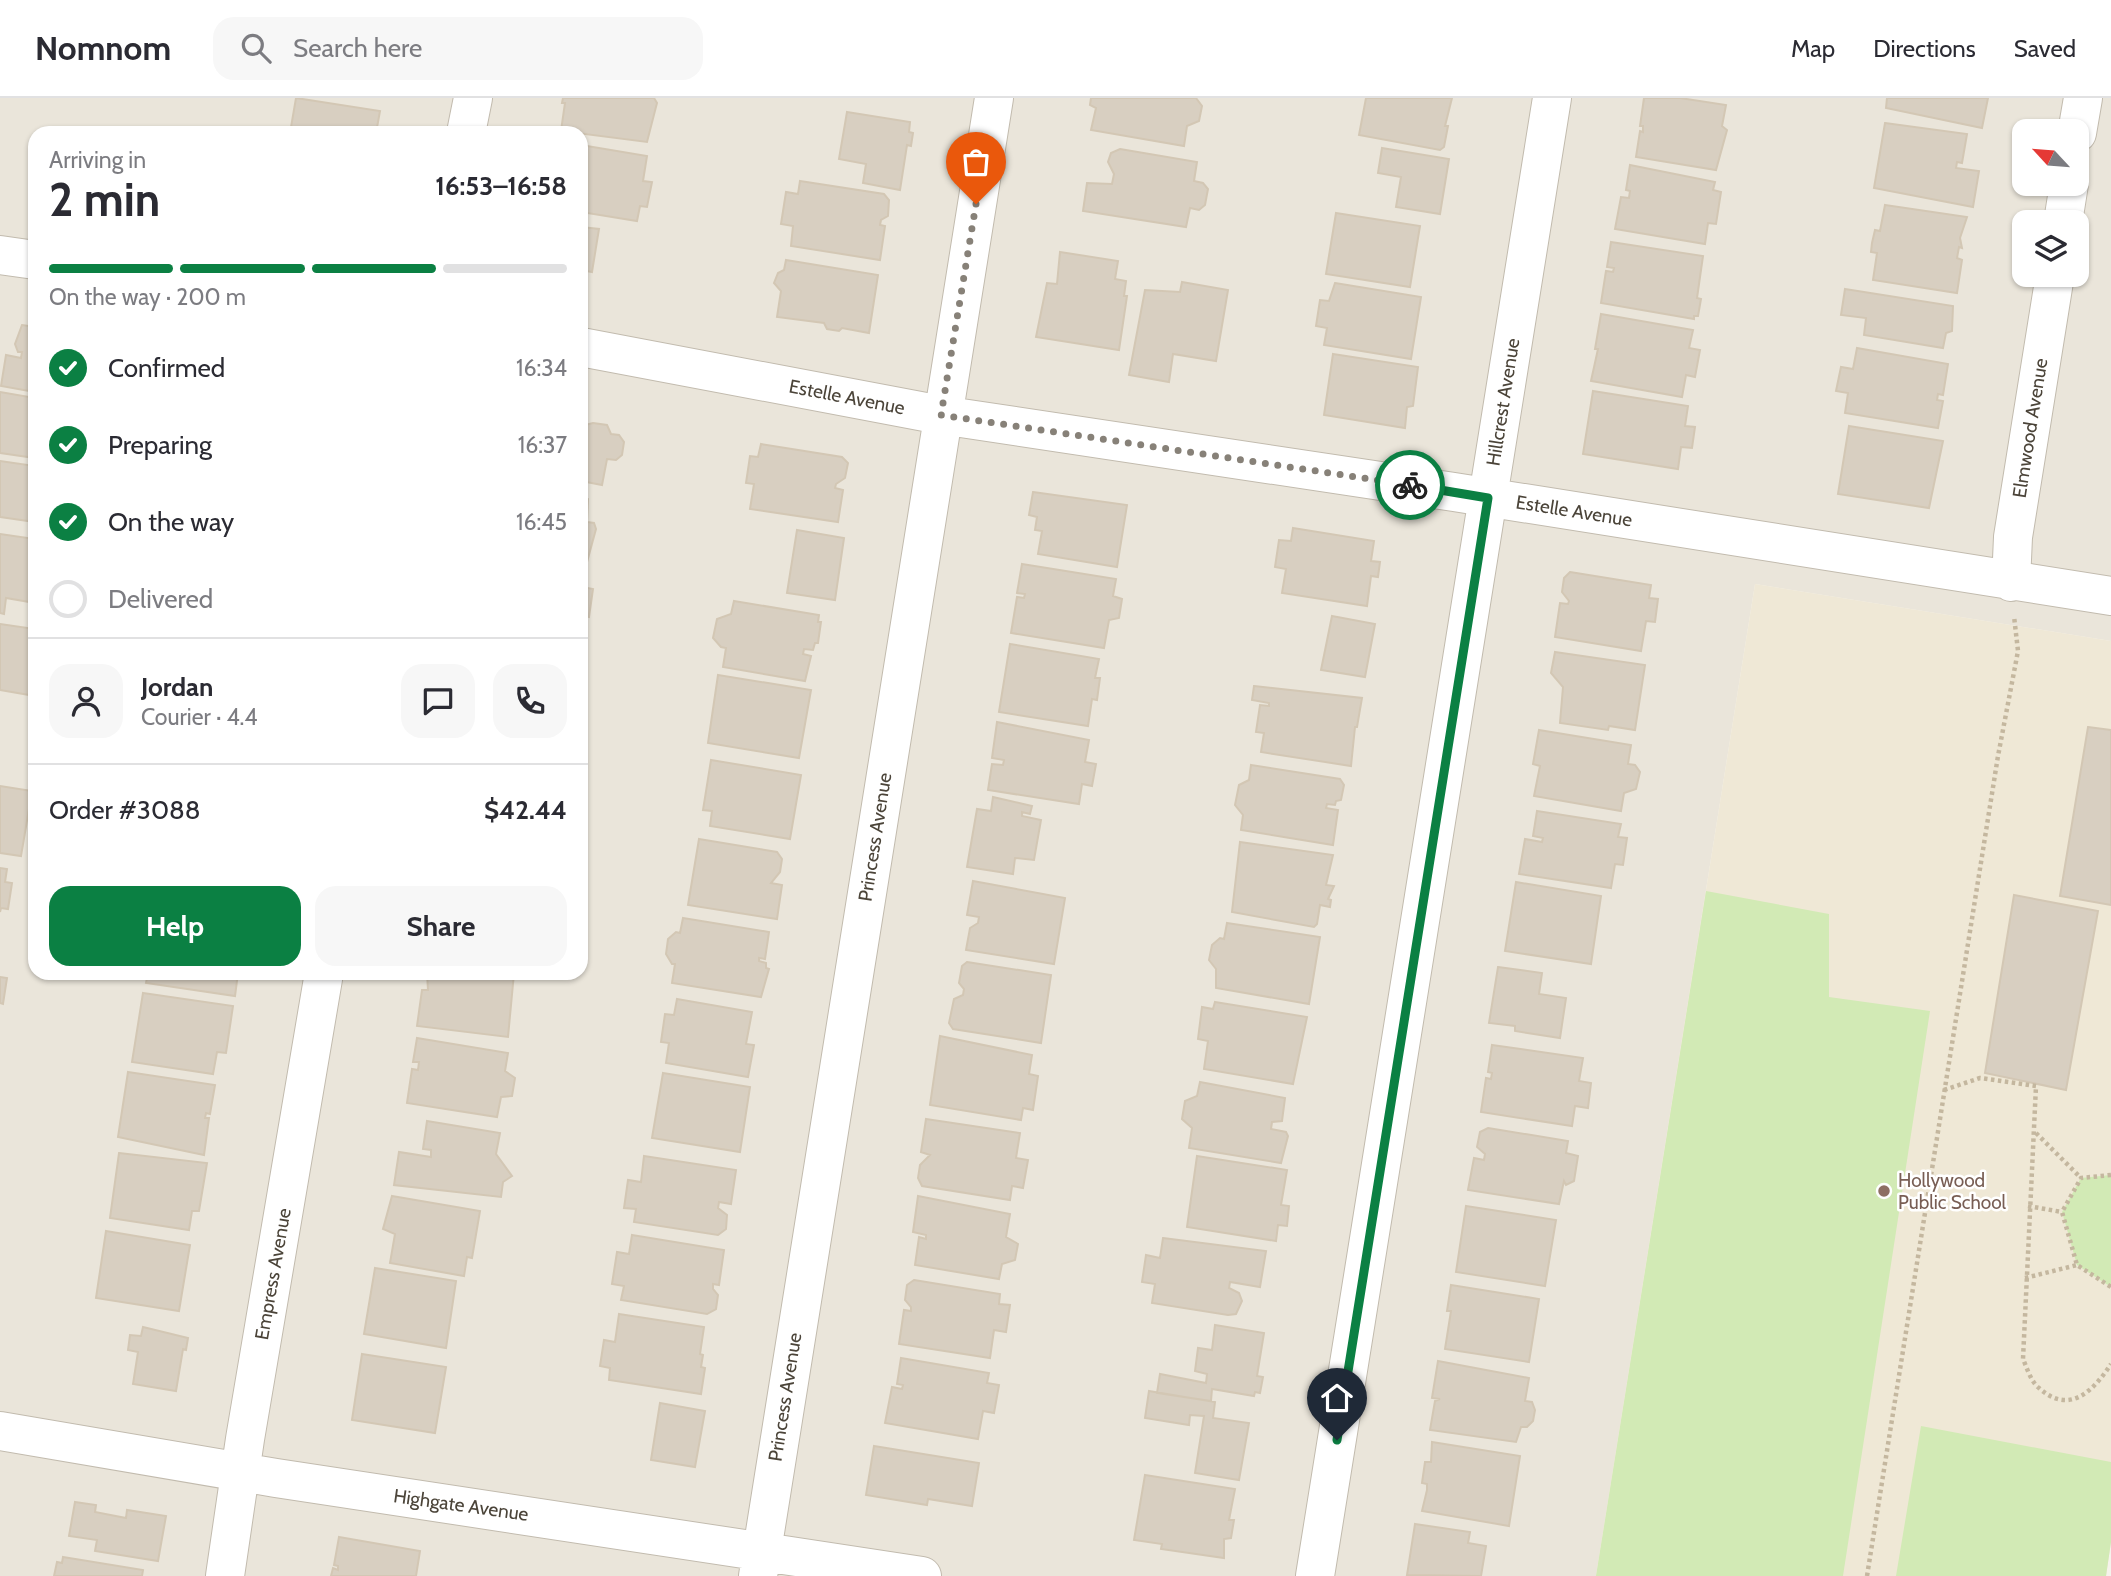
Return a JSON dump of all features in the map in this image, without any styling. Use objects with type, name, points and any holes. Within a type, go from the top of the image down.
[{"type":"street","points":[[467,126],[472,98]]},
{"type":"street","name":"Princess Avenue","points":[[760,1563],[941,415],[994,98]]},
{"type":"street","name":"Hillcrest Avenue","points":[[1315,1576],[1552,98]]},
{"type":"street","points":[[2079,119],[2083,98]]},
{"type":"street","points":[[0,255],[28,259]]},
{"type":"street","name":"Elmwood Avenue","points":[[2011,582],[2013,537],[2053,287]]},
{"type":"street","name":"Estelle Avenue","points":[[588,348],[941,415],[2111,596]]},
{"type":"street","name":"Empress Avenue","points":[[225,1576],[323,980]]},
{"type":"street","name":"Highgate Avenue","points":[[0,1431],[760,1563],[922,1576]]},
{"type":"path","points":[[1867,1576],[1944,1090],[2018,651],[2011,582]]},
{"type":"path","points":[[1944,1090],[1979,1078],[2036,1086],[2036,1133],[2028,1206],[2022,1359],[2037,1387],[2053,1397],[2073,1400],[2095,1388],[2111,1364]]},
{"type":"path","points":[[2036,1133],[2081,1178]]},
{"type":"path","points":[[2081,1178],[2111,1175]]},
{"type":"path","points":[[2081,1178],[2062,1212],[2077,1265],[2111,1287]]},
{"type":"path","points":[[2028,1206],[2062,1212]]},
{"type":"path","points":[[2025,1278],[2077,1265]]},
{"type":"shaded area","points":[[0,98],[2111,98],[2111,641],[1755,584],[1596,1576],[0,1576]]},
{"type":"shaded area","name":"Hollywood Public School","points":[[1755,584],[2111,641],[2111,1542],[2106,1576],[1596,1576]]},
{"type":"green space","points":[[1706,891],[1829,914],[1829,997],[1930,1011],[1843,1576],[1596,1576]]},
{"type":"green space","points":[[2111,1175],[2111,1287],[2077,1265],[2062,1212],[2081,1178]]},
{"type":"green space","points":[[1921,1426],[2111,1462],[2111,1542],[2106,1576],[1896,1576]]},
{"type":"building","points":[[296,98],[380,111],[377,126],[291,126]]},
{"type":"building","points":[[563,98],[654,98],[657,103],[647,142],[588,134],[588,126],[562,126],[565,103],[562,103]]},
{"type":"building","points":[[1091,98],[1196,98],[1202,106],[1199,121],[1187,126],[1184,146],[1091,130],[1096,108],[1090,105]]},
{"type":"building","points":[[1366,98],[1452,98],[1445,126],[1448,126],[1444,147],[1440,150],[1359,135]]},
{"type":"building","points":[[1644,98],[1680,98],[1726,105],[1722,126],[1727,130],[1716,170],[1636,157],[1640,131],[1643,132],[1643,126],[1640,126]]},
{"type":"building","points":[[1887,98],[1988,98],[1982,128],[1886,108]]},
{"type":"building","points":[[847,112],[910,122],[909,132],[913,133],[911,146],[907,145],[900,190],[863,183],[866,164],[839,159]]},
{"type":"building","points":[[1885,123],[1967,134],[1962,163],[1957,162],[1956,168],[1979,171],[1973,207],[1874,188]]},
{"type":"building","points":[[588,146],[647,156],[643,181],[652,182],[647,207],[640,206],[637,221],[588,213]]},
{"type":"building","points":[[1382,148],[1449,159],[1440,214],[1396,207],[1401,177],[1378,173]]},
{"type":"building","points":[[1120,149],[1197,162],[1194,181],[1203,183],[1208,189],[1205,205],[1199,210],[1190,208],[1186,227],[1083,211],[1087,183],[1112,184],[1114,174],[1108,162],[1111,153]]},
{"type":"building","points":[[1630,165],[1715,182],[1713,190],[1721,192],[1716,224],[1708,223],[1705,244],[1615,229],[1621,197],[1629,198],[1630,191],[1626,190]]},
{"type":"building","points":[[800,181],[884,194],[889,200],[888,216],[881,220],[880,225],[885,226],[880,260],[791,246],[793,226],[781,224],[786,192],[798,194]]},
{"type":"building","points":[[1885,205],[1967,217],[1960,238],[1962,248],[1959,247],[1957,258],[1962,260],[1957,293],[1873,280],[1877,253],[1871,252],[1872,243],[1875,230],[1880,231]]},
{"type":"building","points":[[1336,213],[1420,226],[1410,287],[1326,274]]},
{"type":"building","points":[[588,228],[599,229],[592,272],[588,271]]},
{"type":"building","points":[[1611,242],[1703,256],[1697,298],[1701,299],[1698,316],[1694,316],[1694,319],[1601,303],[1606,271],[1613,272],[1614,268],[1607,267]]},
{"type":"building","points":[[1060,252],[1118,261],[1115,279],[1126,281],[1124,296],[1127,296],[1119,350],[1036,337],[1047,283],[1057,284]]},
{"type":"building","points":[[786,260],[878,275],[869,333],[842,328],[839,331],[827,329],[824,323],[777,317],[781,291],[774,283],[778,273],[784,270]]},
{"type":"building","points":[[1182,282],[1228,290],[1216,361],[1173,354],[1169,382],[1129,375],[1145,290],[1180,292]]},
{"type":"building","points":[[1335,283],[1421,297],[1411,359],[1324,345],[1327,328],[1316,326],[1320,300],[1329,301]]},
{"type":"building","points":[[1845,289],[1953,306],[1952,331],[1946,333],[1943,348],[1864,335],[1866,318],[1841,315]]},
{"type":"building","points":[[1601,314],[1693,330],[1689,348],[1700,350],[1695,377],[1686,375],[1682,397],[1591,381],[1598,349],[1595,349]]},
{"type":"building","points":[[22,325],[28,326],[28,391],[1,386],[6,355],[21,358],[22,352],[18,352],[15,344]]},
{"type":"building","points":[[1857,348],[1948,364],[1943,395],[1938,394],[1937,400],[1943,401],[1938,428],[1845,413],[1848,393],[1836,391],[1841,367],[1853,369]]},
{"type":"building","points":[[1333,354],[1418,367],[1413,406],[1407,407],[1405,428],[1324,415]]},
{"type":"building","points":[[1593,391],[1688,406],[1685,426],[1695,427],[1692,448],[1681,447],[1678,469],[1583,454]]},
{"type":"building","points":[[0,392],[28,397],[28,457],[0,453]]},
{"type":"building","points":[[588,424],[607,425],[611,434],[619,435],[624,442],[622,455],[616,460],[607,459],[602,485],[588,482]]},
{"type":"building","points":[[1849,426],[1943,441],[1929,508],[1838,494]]},
{"type":"building","points":[[761,444],[842,457],[848,463],[845,478],[836,484],[835,488],[843,490],[838,522],[750,509],[754,484],[746,483],[750,456],[758,457]]},
{"type":"building","points":[[0,461],[28,465],[28,521],[0,517]]},
{"type":"building","points":[[1033,492],[1127,505],[1117,567],[1038,554],[1042,531],[1035,530],[1037,517],[1029,515]]},
{"type":"building","points":[[588,522],[594,523],[596,529],[588,558]]},
{"type":"building","points":[[1293,528],[1374,541],[1371,561],[1380,562],[1378,577],[1371,576],[1367,606],[1282,593],[1286,569],[1275,567],[1279,540],[1291,541]]},
{"type":"building","points":[[797,530],[844,538],[835,600],[787,593]]},
{"type":"building","points":[[0,534],[28,538],[28,602],[6,598],[4,614],[0,613]]},
{"type":"building","points":[[1022,564],[1116,579],[1113,596],[1122,599],[1119,618],[1109,620],[1104,648],[1011,633],[1017,597],[1024,598],[1025,594],[1017,593]]},
{"type":"building","points":[[1570,572],[1651,585],[1649,598],[1658,599],[1655,622],[1646,621],[1641,651],[1555,637],[1560,603],[1568,604],[1569,601],[1562,592],[1564,578]]},
{"type":"building","points":[[588,588],[593,589],[588,617]]},
{"type":"building","points":[[734,601],[819,615],[818,622],[821,622],[818,643],[815,643],[813,650],[804,649],[803,654],[811,656],[805,681],[723,667],[726,648],[721,647],[713,638],[717,619],[731,614]]},
{"type":"building","points":[[1332,616],[1375,624],[1365,677],[1321,670]]},
{"type":"building","points":[[0,624],[28,628],[28,695],[0,690]]},
{"type":"building","points":[[1010,644],[1099,659],[1095,678],[1100,678],[1097,700],[1092,699],[1088,726],[999,712]]},
{"type":"building","points":[[1555,652],[1645,665],[1635,730],[1609,726],[1608,730],[1560,723],[1563,687],[1551,673]]},
{"type":"building","points":[[718,675],[811,690],[799,758],[708,743]]},
{"type":"building","points":[[1254,686],[1362,698],[1355,727],[1351,766],[1261,752],[1264,733],[1256,732],[1260,705],[1269,706],[1269,703],[1252,700]]},
{"type":"building","points":[[997,722],[1089,740],[1085,762],[1096,764],[1092,786],[1082,784],[1079,804],[988,790],[992,764],[1003,765],[1004,760],[992,758]]},
{"type":"building","points":[[2088,727],[2111,730],[2111,905],[2060,896]]},
{"type":"building","points":[[1539,730],[1631,745],[1628,764],[1635,765],[1640,772],[1636,789],[1624,793],[1621,811],[1534,796],[1540,766],[1533,764]]},
{"type":"building","points":[[711,760],[801,775],[790,839],[710,826],[712,811],[703,810]]},
{"type":"building","points":[[1251,765],[1340,779],[1344,785],[1341,800],[1336,801],[1335,805],[1327,804],[1326,808],[1338,810],[1333,845],[1241,830],[1243,815],[1235,805],[1239,785],[1249,780]]},
{"type":"building","points":[[0,786],[28,790],[28,815],[21,856],[0,853]]},
{"type":"building","points":[[993,797],[1032,806],[1030,814],[1022,812],[1022,816],[1041,820],[1034,860],[1015,858],[1013,874],[967,867],[977,809],[991,811]]},
{"type":"building","points":[[1537,811],[1621,824],[1618,837],[1627,838],[1623,865],[1615,864],[1611,888],[1519,874],[1525,839],[1542,842],[1543,838],[1533,836]]},
{"type":"building","points":[[699,839],[777,852],[782,859],[780,872],[771,883],[782,885],[777,919],[688,905]]},
{"type":"building","points":[[1240,842],[1333,855],[1326,885],[1334,886],[1328,899],[1331,900],[1330,907],[1320,905],[1317,924],[1314,927],[1232,912]]},
{"type":"building","points":[[0,868],[7,869],[5,882],[12,883],[8,909],[1,908],[0,912]]},
{"type":"building","points":[[973,881],[1065,898],[1054,964],[966,950],[970,928],[978,923],[979,917],[967,915]]},
{"type":"building","points":[[1516,882],[1601,896],[1591,964],[1505,951]]},
{"type":"building","points":[[2014,895],[2098,911],[2066,1090],[1985,1073]]},
{"type":"building","points":[[683,918],[769,932],[765,959],[759,958],[769,969],[761,997],[672,983],[675,964],[672,964],[666,954],[668,939],[676,932],[680,933]]},
{"type":"building","points":[[1227,923],[1320,937],[1309,1004],[1216,988],[1216,969],[1209,960],[1212,945],[1220,938],[1224,939]]},
{"type":"building","points":[[967,962],[1051,975],[1041,1043],[953,1029],[949,1023],[954,999],[963,995],[964,989],[959,983],[962,966]]},
{"type":"building","points":[[1498,967],[1542,973],[1539,994],[1566,998],[1560,1038],[1515,1031],[1515,1026],[1489,1023]]},
{"type":"building","points":[[0,977],[7,978],[3,1004],[0,1003]]},
{"type":"building","points":[[147,980],[237,980],[235,996],[146,983]]},
{"type":"building","points":[[427,980],[513,980],[508,1037],[417,1026],[422,990],[428,990]]},
{"type":"building","points":[[143,993],[233,1006],[226,1053],[217,1052],[213,1074],[132,1062]]},
{"type":"building","points":[[677,999],[752,1012],[746,1044],[754,1045],[748,1077],[666,1063],[669,1043],[661,1042],[665,1014],[674,1015]]},
{"type":"building","points":[[1215,1002],[1307,1017],[1293,1084],[1204,1069],[1208,1041],[1198,1039],[1202,1007],[1213,1009]]},
{"type":"building","points":[[940,1036],[1032,1055],[1029,1074],[1038,1076],[1033,1110],[1023,1108],[1021,1120],[930,1105]]},
{"type":"building","points":[[417,1038],[508,1053],[505,1071],[515,1078],[512,1096],[501,1097],[497,1117],[407,1103],[412,1069],[418,1070],[419,1062],[413,1062]]},
{"type":"building","points":[[1492,1045],[1583,1058],[1579,1081],[1591,1083],[1588,1108],[1575,1106],[1572,1126],[1481,1112],[1486,1078],[1491,1079],[1492,1073],[1488,1072]]},
{"type":"building","points":[[128,1072],[215,1085],[210,1114],[206,1113],[205,1118],[209,1118],[204,1155],[118,1137]]},
{"type":"building","points":[[663,1073],[750,1087],[740,1152],[652,1138]]},
{"type":"building","points":[[1200,1082],[1285,1098],[1282,1121],[1272,1122],[1271,1129],[1286,1132],[1288,1136],[1281,1163],[1189,1148],[1192,1128],[1182,1119],[1185,1101],[1197,1096]]},
{"type":"building","points":[[926,1119],[1020,1133],[1016,1158],[1028,1160],[1023,1188],[1012,1186],[1010,1200],[922,1186],[918,1178],[920,1165],[930,1155],[921,1152]]},
{"type":"building","points":[[427,1121],[500,1133],[496,1154],[512,1176],[503,1182],[501,1197],[394,1185],[399,1152],[431,1157],[431,1150],[423,1149]]},
{"type":"building","points":[[1488,1128],[1568,1141],[1566,1153],[1578,1156],[1574,1181],[1566,1185],[1564,1181],[1559,1204],[1468,1190],[1474,1158],[1484,1160],[1485,1154],[1477,1147],[1480,1132]]},
{"type":"building","points":[[119,1153],[207,1163],[199,1211],[192,1211],[189,1230],[110,1218]]},
{"type":"building","points":[[644,1156],[736,1170],[731,1204],[719,1202],[718,1208],[727,1215],[726,1229],[718,1235],[634,1222],[636,1209],[624,1208],[628,1180],[641,1182]]},
{"type":"building","points":[[1197,1156],[1287,1170],[1281,1205],[1289,1206],[1287,1226],[1278,1225],[1276,1241],[1187,1227]]},
{"type":"building","points":[[392,1196],[480,1211],[472,1258],[467,1257],[464,1276],[390,1263],[395,1234],[383,1229]]},
{"type":"building","points":[[918,1196],[1010,1214],[1006,1237],[1018,1244],[1015,1260],[1002,1264],[999,1279],[915,1265],[919,1237],[926,1239],[926,1235],[913,1232]]},
{"type":"building","points":[[1466,1206],[1556,1220],[1545,1286],[1456,1272]]},
{"type":"building","points":[[106,1231],[190,1245],[179,1311],[96,1298]]},
{"type":"building","points":[[632,1235],[724,1250],[719,1285],[713,1284],[718,1295],[716,1309],[707,1314],[621,1300],[624,1286],[612,1284],[617,1252],[629,1254]]},
{"type":"building","points":[[1163,1238],[1266,1251],[1260,1287],[1230,1282],[1229,1288],[1239,1293],[1242,1301],[1236,1314],[1152,1303],[1155,1284],[1142,1282],[1146,1255],[1160,1258]]},
{"type":"building","points":[[375,1268],[456,1281],[446,1348],[364,1334]]},
{"type":"building","points":[[914,1280],[1000,1294],[999,1304],[1010,1305],[1006,1332],[994,1330],[990,1358],[899,1344],[904,1310],[911,1311],[905,1300],[907,1285]]},
{"type":"building","points":[[1451,1285],[1539,1299],[1529,1362],[1445,1349],[1451,1311],[1447,1311]]},
{"type":"building","points":[[619,1314],[704,1327],[700,1354],[703,1355],[701,1367],[705,1368],[701,1394],[609,1380],[610,1368],[600,1366],[604,1340],[615,1342]]},
{"type":"building","points":[[1215,1325],[1264,1333],[1257,1376],[1263,1377],[1260,1393],[1255,1392],[1254,1396],[1212,1389],[1211,1401],[1157,1393],[1160,1374],[1206,1383],[1207,1374],[1195,1371],[1198,1348],[1212,1350]]},
{"type":"building","points":[[143,1327],[188,1338],[186,1350],[183,1349],[176,1391],[133,1384],[138,1352],[128,1350],[130,1335],[141,1336]]},
{"type":"building","points":[[362,1354],[446,1367],[435,1433],[352,1420]]},
{"type":"building","points":[[901,1358],[989,1373],[987,1383],[999,1385],[994,1413],[983,1411],[978,1439],[885,1423],[892,1387],[902,1389],[903,1385],[897,1384]]},
{"type":"building","points":[[1438,1361],[1529,1378],[1525,1401],[1532,1402],[1535,1410],[1533,1421],[1527,1427],[1521,1427],[1516,1442],[1430,1430],[1435,1401],[1440,1399],[1432,1398]]},
{"type":"building","points":[[1149,1391],[1215,1402],[1213,1418],[1249,1423],[1239,1480],[1195,1473],[1204,1416],[1190,1415],[1189,1425],[1145,1418]]},
{"type":"building","points":[[660,1403],[705,1411],[695,1467],[651,1460]]},
{"type":"building","points":[[1432,1442],[1520,1456],[1509,1526],[1422,1511],[1427,1490],[1427,1484],[1422,1483],[1425,1462],[1431,1462]]},
{"type":"building","points":[[874,1446],[979,1463],[972,1506],[928,1499],[927,1505],[866,1495]]},
{"type":"building","points":[[1145,1475],[1235,1489],[1229,1520],[1234,1520],[1231,1538],[1224,1539],[1224,1558],[1161,1549],[1162,1544],[1134,1540]]},
{"type":"building","points":[[75,1502],[96,1505],[95,1512],[126,1518],[127,1510],[166,1516],[158,1561],[95,1551],[97,1540],[69,1536]]},
{"type":"building","points":[[1415,1524],[1470,1532],[1468,1543],[1486,1546],[1481,1576],[1407,1575]]},
{"type":"building","points":[[339,1537],[420,1551],[416,1576],[331,1576],[333,1568],[338,1570],[338,1566],[334,1565]]},
{"type":"building","points":[[63,1557],[143,1570],[142,1576],[54,1576],[57,1562],[62,1563]]},
{"type":"way so far","points":[[976,204],[941,415],[1410,485]]},
{"type":"place","name":"Hollywood Public School","points":[[1884,1191]]},
{"type":"route","points":[[1337,1440],[1488,498],[1410,485]]}]
